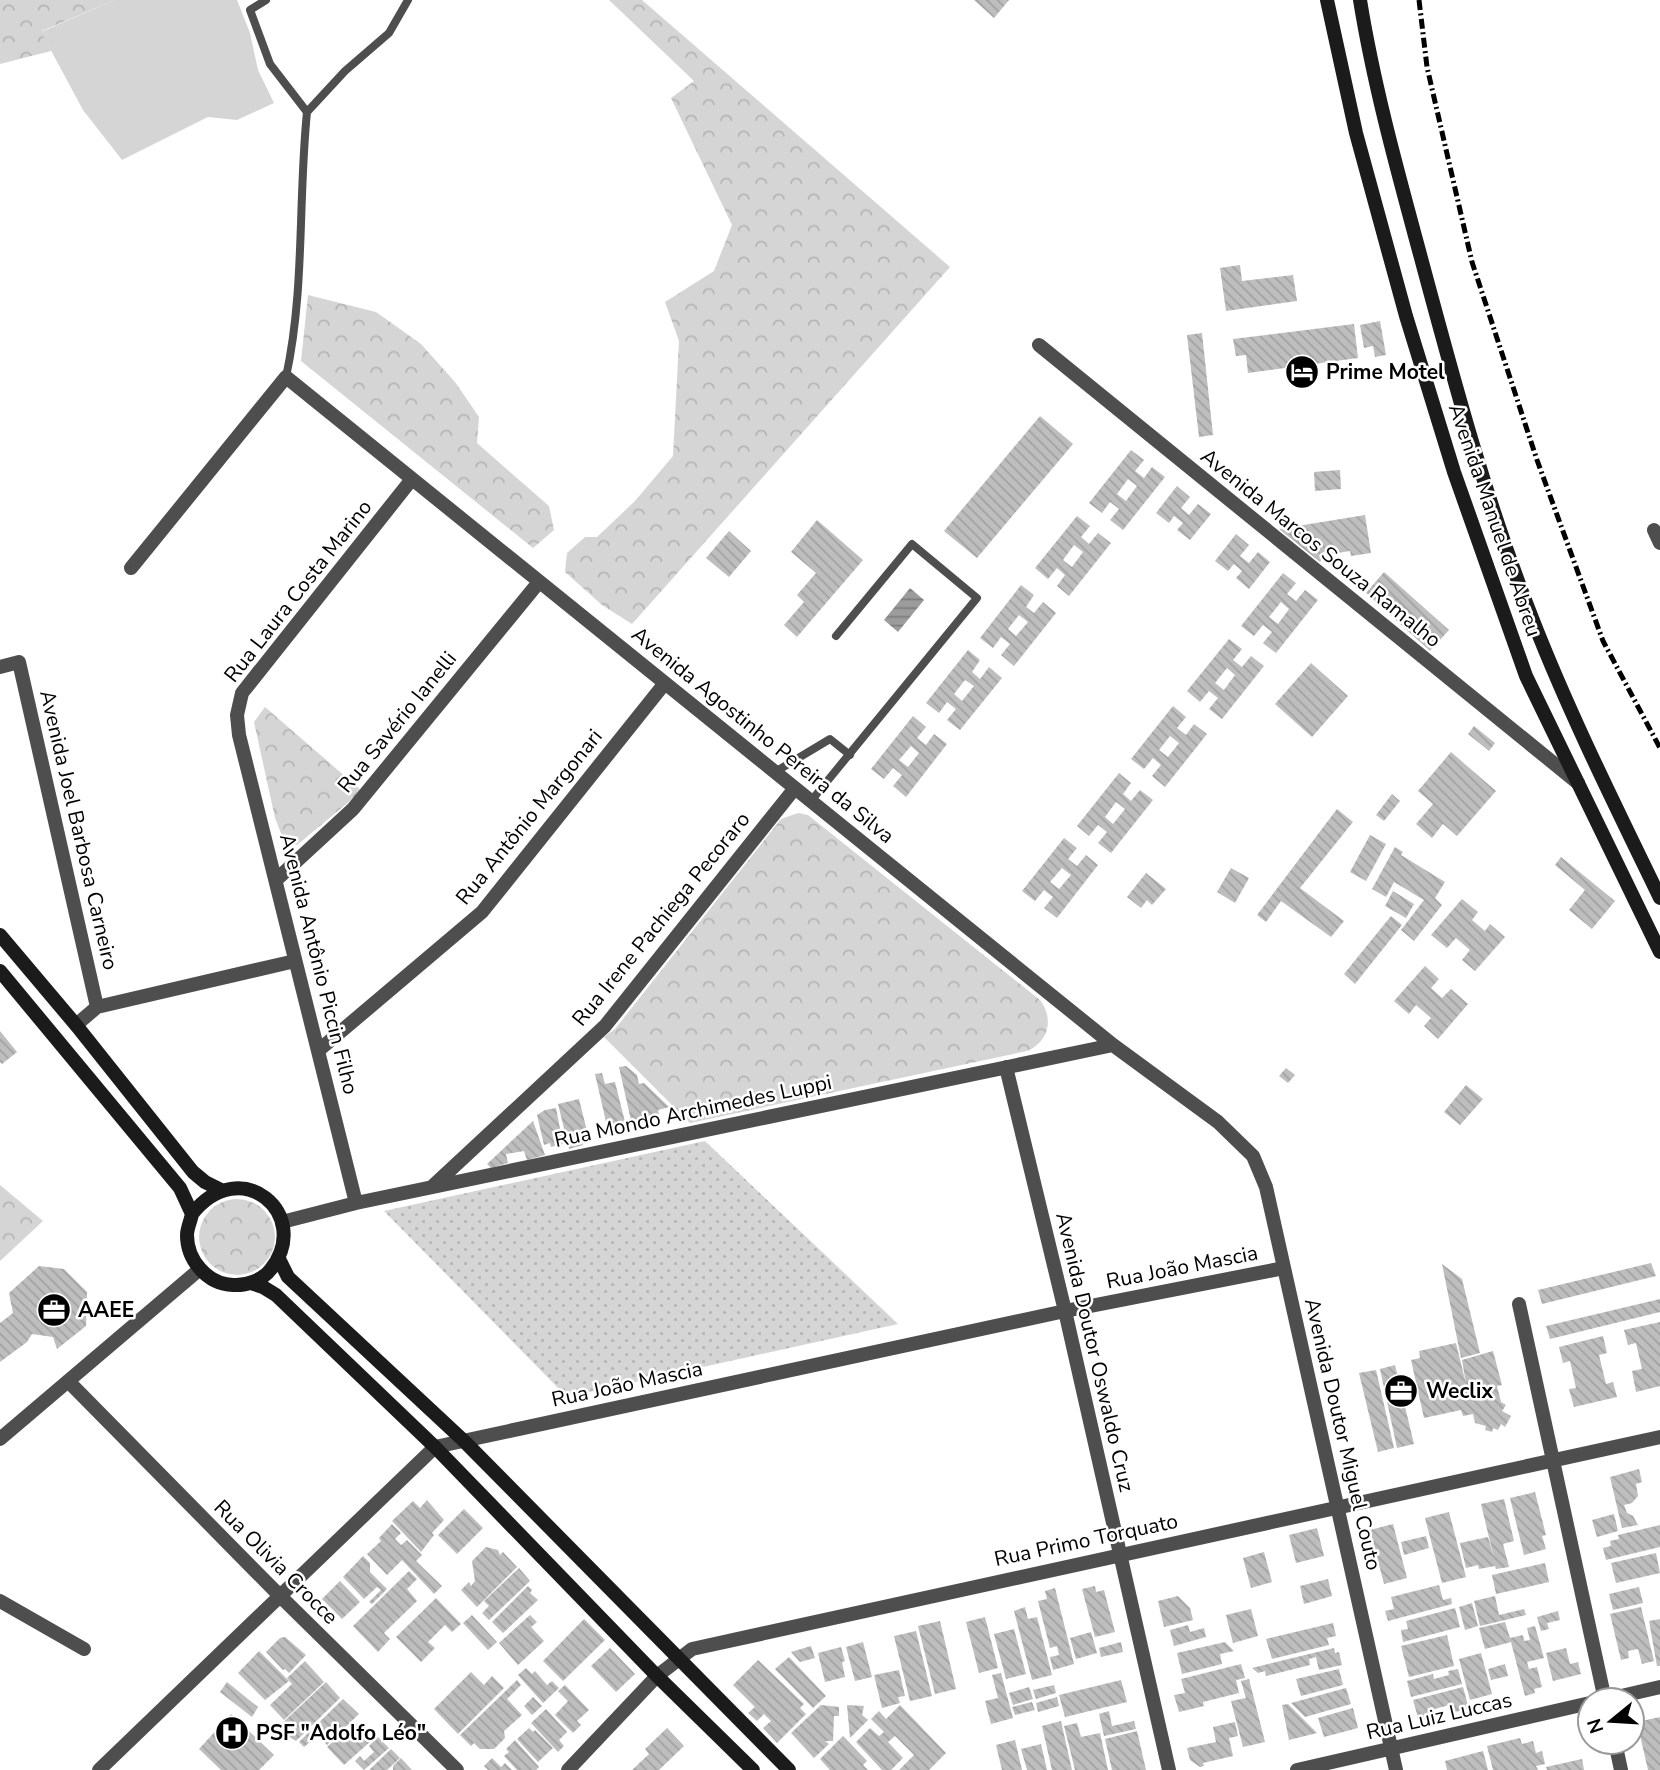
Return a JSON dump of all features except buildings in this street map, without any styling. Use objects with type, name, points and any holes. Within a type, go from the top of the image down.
[{"type":"street","name":"Avenida Manuel de Abreu","points":[[1327,0],[1356,133],[1406,316],[1454,472],[1526,676],[1660,952]]},
{"type":"street","name":"Avenida Manuel de Abreu","points":[[1360,0],[1388,135],[1461,410],[1491,501],[1533,621],[1584,743],[1660,898]]},
{"type":"street","name":"Avenida Marcos Souza Ramalho","points":[[1039,345],[1578,783]]},
{"type":"street","name":"Avenida Agostinho Pereira da Silva","points":[[286,377],[1113,1045],[1217,1122]]},
{"type":"street","points":[[131,568],[286,377]]},
{"type":"street","name":"Rua Laura Costa Marino","points":[[239,736],[237,715],[242,693],[412,479]]},
{"type":"street","name":"Rua Savério Ianelli","points":[[276,880],[354,809],[539,582]]},
{"type":"street","name":"Avenida Joel Barbosa Carneiro","points":[[0,667],[19,662],[97,1007]]},
{"type":"street","name":"Rua Antônio Margonari","points":[[319,1050],[482,912],[665,683]]},
{"type":"street","name":"Avenida Antônio Piccin Filho","points":[[239,736],[356,1203]]},
{"type":"street","name":"Rua Irene Pachiega Pecoraro","points":[[432,1187],[606,1026],[795,788]]},
{"type":"street","points":[[0,935],[76,1025],[192,1172],[221,1189]]},
{"type":"street","points":[[76,1025],[97,1007],[295,961]]},
{"type":"street","points":[[0,971],[180,1188],[192,1214]]},
{"type":"street","name":"Rua Mondo Archimedes Luppi","points":[[282,1222],[356,1203],[1113,1045]]},
{"type":"street","name":"Avenida Doutor Oswaldo Cruz","points":[[1006,1067],[1065,1311],[1169,1770]]},
{"type":"street","name":"Avenida Doutor Miguel Couto","points":[[1217,1122],[1253,1156],[1266,1187],[1396,1770]]},
{"type":"street","points":[[240,1187],[258,1193],[273,1205],[282,1222],[285,1241],[279,1259],[268,1273],[251,1283],[233,1285],[215,1280],[200,1269],[190,1252],[187,1233],[192,1214],[204,1199],[221,1189],[240,1187]]},
{"type":"street","points":[[279,1259],[289,1277],[464,1441],[789,1770]]},
{"type":"street","name":"Rua João Mascia","points":[[435,1447],[1065,1311],[1284,1268]]},
{"type":"street","points":[[0,1438],[200,1269]]},
{"type":"street","points":[[251,1283],[276,1295],[435,1447],[657,1676],[753,1770]]},
{"type":"street","points":[[1519,1304],[1601,1686]]},
{"type":"street","name":"Rua Olivia Crocce","points":[[68,1381],[279,1595],[457,1770]]},
{"type":"street","name":"Rua Primo Torquato","points":[[568,1770],[657,1676],[692,1649],[1660,1437]]},
{"type":"street","points":[[99,1770],[435,1447]]},
{"type":"street","points":[[0,1601],[84,1649]]},
{"type":"street","name":"Rua Luiz Luccas","points":[[1297,1770],[1576,1706]]},
{"type":"lane","points":[[266,0],[250,10],[256,29],[270,64],[307,112]]},
{"type":"lane","points":[[286,377],[292,348],[299,274],[307,112],[345,71],[389,33],[408,0]]},
{"type":"lane","points":[[811,801],[977,598],[912,544],[836,635]]},
{"type":"lane","points":[[775,772],[830,739],[850,755]]},
{"type":"green space","points":[[0,0],[115,0],[42,31],[51,51],[0,64]]},
{"type":"green space","points":[[115,0],[237,0],[250,33],[258,70],[274,103],[237,120],[208,117],[122,160],[83,110],[41,32]]},
{"type":"green space","points":[[609,0],[642,0],[950,267],[632,624],[602,605],[565,572],[567,553],[585,537],[597,537],[635,501],[673,456],[679,341],[665,302],[714,271],[732,225],[671,98],[694,81]]},
{"type":"green space","points":[[308,295],[376,312],[421,344],[455,382],[479,417],[477,443],[549,506],[554,530],[533,548],[301,361]]},
{"type":"green space","points":[[265,707],[362,791],[297,845],[284,841],[275,818],[254,722]]},
{"type":"green space","points":[[798,813],[808,815],[1040,1000],[1048,1022],[1040,1042],[1027,1051],[690,1123],[604,1037],[615,1029],[781,819]]},
{"type":"green space","points":[[705,1141],[898,1324],[567,1397],[384,1211]]},
{"type":"green space","points":[[0,1185],[43,1221],[0,1261]]},
{"type":"green space","points":[[230,1199],[244,1199],[258,1205],[269,1216],[275,1237],[272,1252],[264,1264],[244,1275],[230,1275],[216,1269],[205,1258],[199,1244],[199,1230],[205,1216],[216,1205]]},
{"type":"shaded area","points":[[910,588],[924,600],[898,632],[884,620]]},
{"type":"railway","points":[[1419,0],[1427,67],[1472,262],[1537,460],[1603,641],[1660,748]]},
{"type":"place","name":"Prime Motel","points":[[1302,372]]},
{"type":"place","name":"AAEE","points":[[54,1310]]},
{"type":"place","name":"Weclix","points":[[1401,1391]]},
{"type":"place","name":"PSF \"Adolfo Léo\"","points":[[232,1733]]}]
